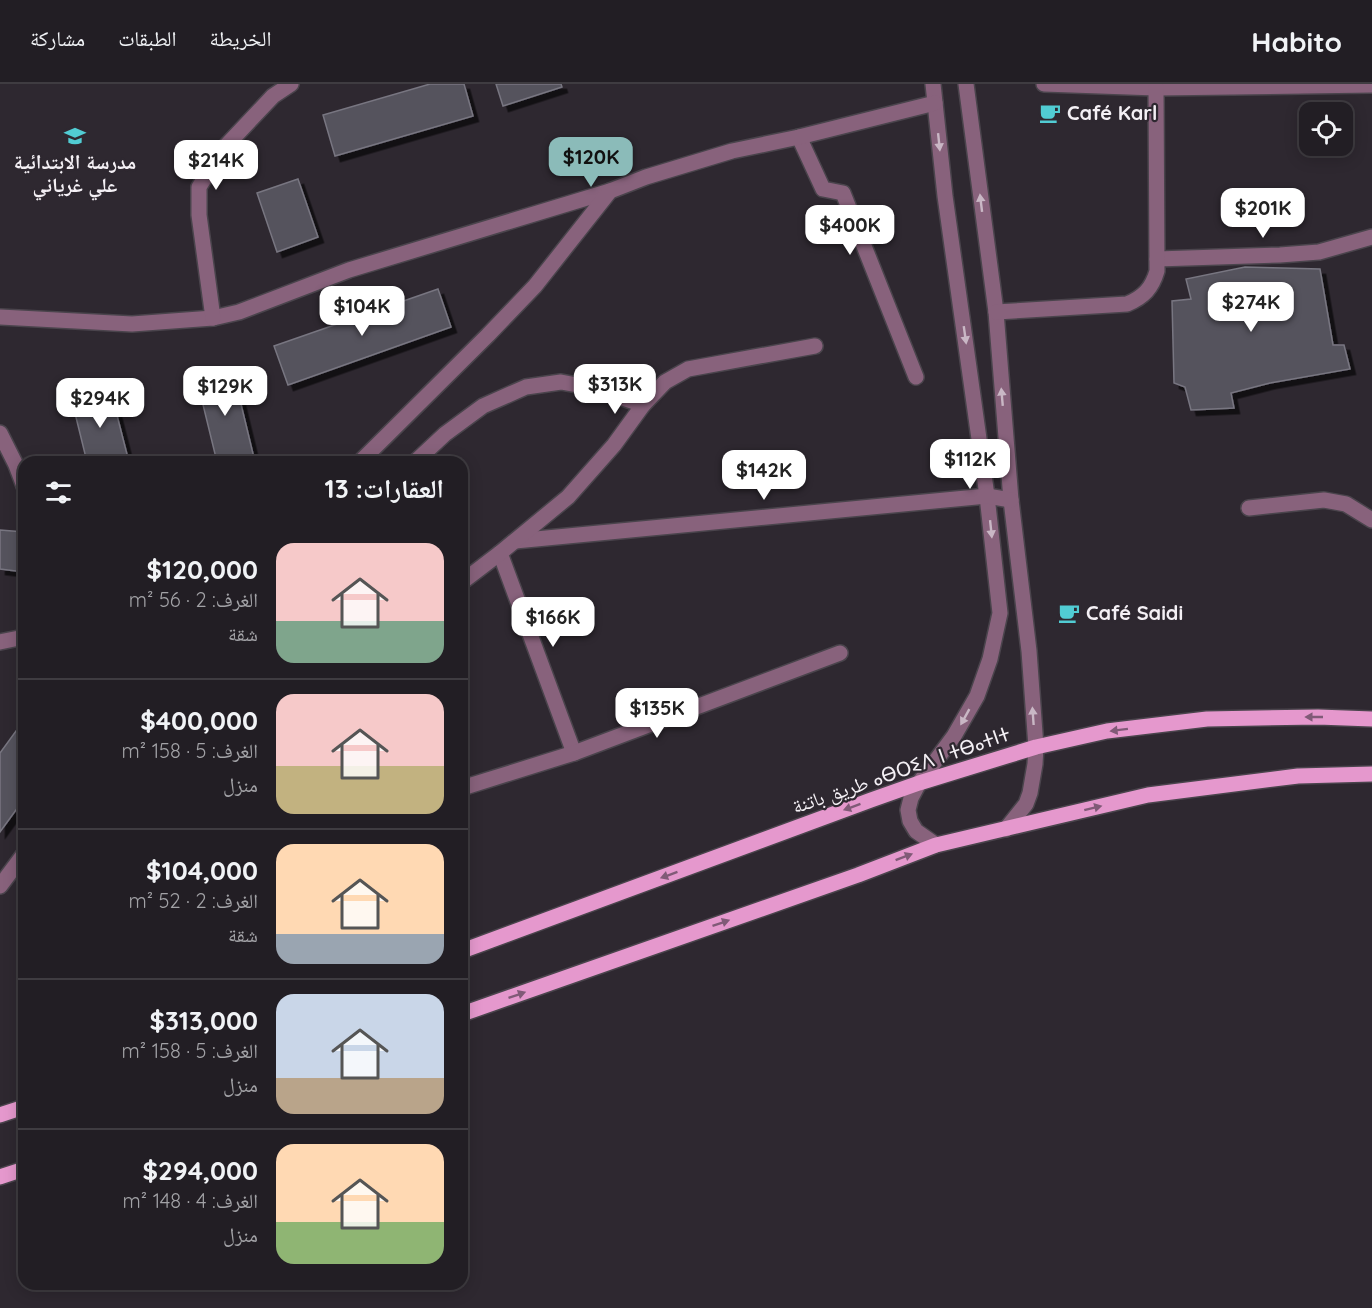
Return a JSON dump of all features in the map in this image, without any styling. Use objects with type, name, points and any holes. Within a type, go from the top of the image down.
[{"type":"main road","name":"طريق باتنة ⴰⴱⵔⵉⴷ ⵏ ⵜⴱⴰⵜⵏⵜ","points":[[468,949],[919,783],[1036,747],[1107,731],[1207,719],[1318,717],[1372,719]]},
{"type":"main road","points":[[468,1012],[858,875],[936,845],[1149,795],[1298,776],[1372,774]]},
{"type":"main road","points":[[0,1115],[18,1109]]},
{"type":"main road","points":[[0,1178],[18,1171]]},
{"type":"street","points":[[213,318],[199,214],[199,187],[224,148],[273,96],[291,84]]},
{"type":"street","points":[[933,84],[945,196],[987,496],[1000,613],[990,659],[977,696],[954,736],[919,783],[911,798],[908,810],[910,821],[916,831],[936,845]]},
{"type":"street","points":[[966,84],[996,312],[1011,500],[1029,651],[1036,747],[1030,793],[1026,804],[1006,830]]},
{"type":"street","points":[[1044,84],[1156,88],[1372,85]]},
{"type":"street","points":[[996,312],[1127,304],[1138,300],[1154,283],[1157,271],[1156,88]]},
{"type":"street","points":[[1,322],[132,324],[213,318],[239,312],[350,270],[732,151],[935,103]]},
{"type":"street","points":[[799,137],[822,189],[843,193],[916,377]]},
{"type":"street","points":[[366,456],[489,335],[535,286],[610,190]]},
{"type":"street","points":[[1157,259],[1319,252],[1372,237]]},
{"type":"street","points":[[468,578],[500,554],[567,497],[614,445],[643,405],[665,382],[688,369],[815,346]]},
{"type":"street","points":[[421,456],[445,434],[483,406],[526,387],[561,382],[594,388],[643,405]]},
{"type":"street","points":[[0,433],[18,470]]},
{"type":"street","points":[[515,541],[987,496],[1011,500]]},
{"type":"street","points":[[1250,508],[1324,500],[1346,504],[1372,520]]},
{"type":"street","points":[[500,554],[574,753]]},
{"type":"street","points":[[0,642],[18,638]]},
{"type":"street","points":[[468,786],[574,753],[840,653]]},
{"type":"street","points":[[0,886],[18,862]]},
{"type":"building","points":[[430,84],[464,84],[473,116],[335,156],[323,115]]},
{"type":"building","points":[[496,84],[561,84],[562,87],[503,106]]},
{"type":"building","points":[[298,179],[318,237],[277,252],[257,193]]},
{"type":"building","points":[[1245,267],[1320,269],[1333,345],[1344,345],[1350,369],[1270,383],[1231,393],[1234,408],[1191,410],[1185,387],[1174,383],[1172,301],[1191,299],[1186,279]]},
{"type":"building","points":[[438,289],[451,327],[288,385],[274,346]]},
{"type":"building","points":[[232,367],[254,456],[216,456],[196,376]]},
{"type":"building","points":[[111,392],[127,456],[86,456],[72,401]]},
{"type":"building","points":[[0,530],[18,532],[18,571],[0,569]]},
{"type":"building","points":[[18,728],[18,807],[0,832],[0,753]]},
{"type":"place","name":"Café Karl","points":[[1050,113]]},
{"type":"place","name":"مدرسة الابتدائية علي غرياني","points":[[75,136]]},
{"type":"place","name":"Café Saidi","points":[[1069,613]]}]
